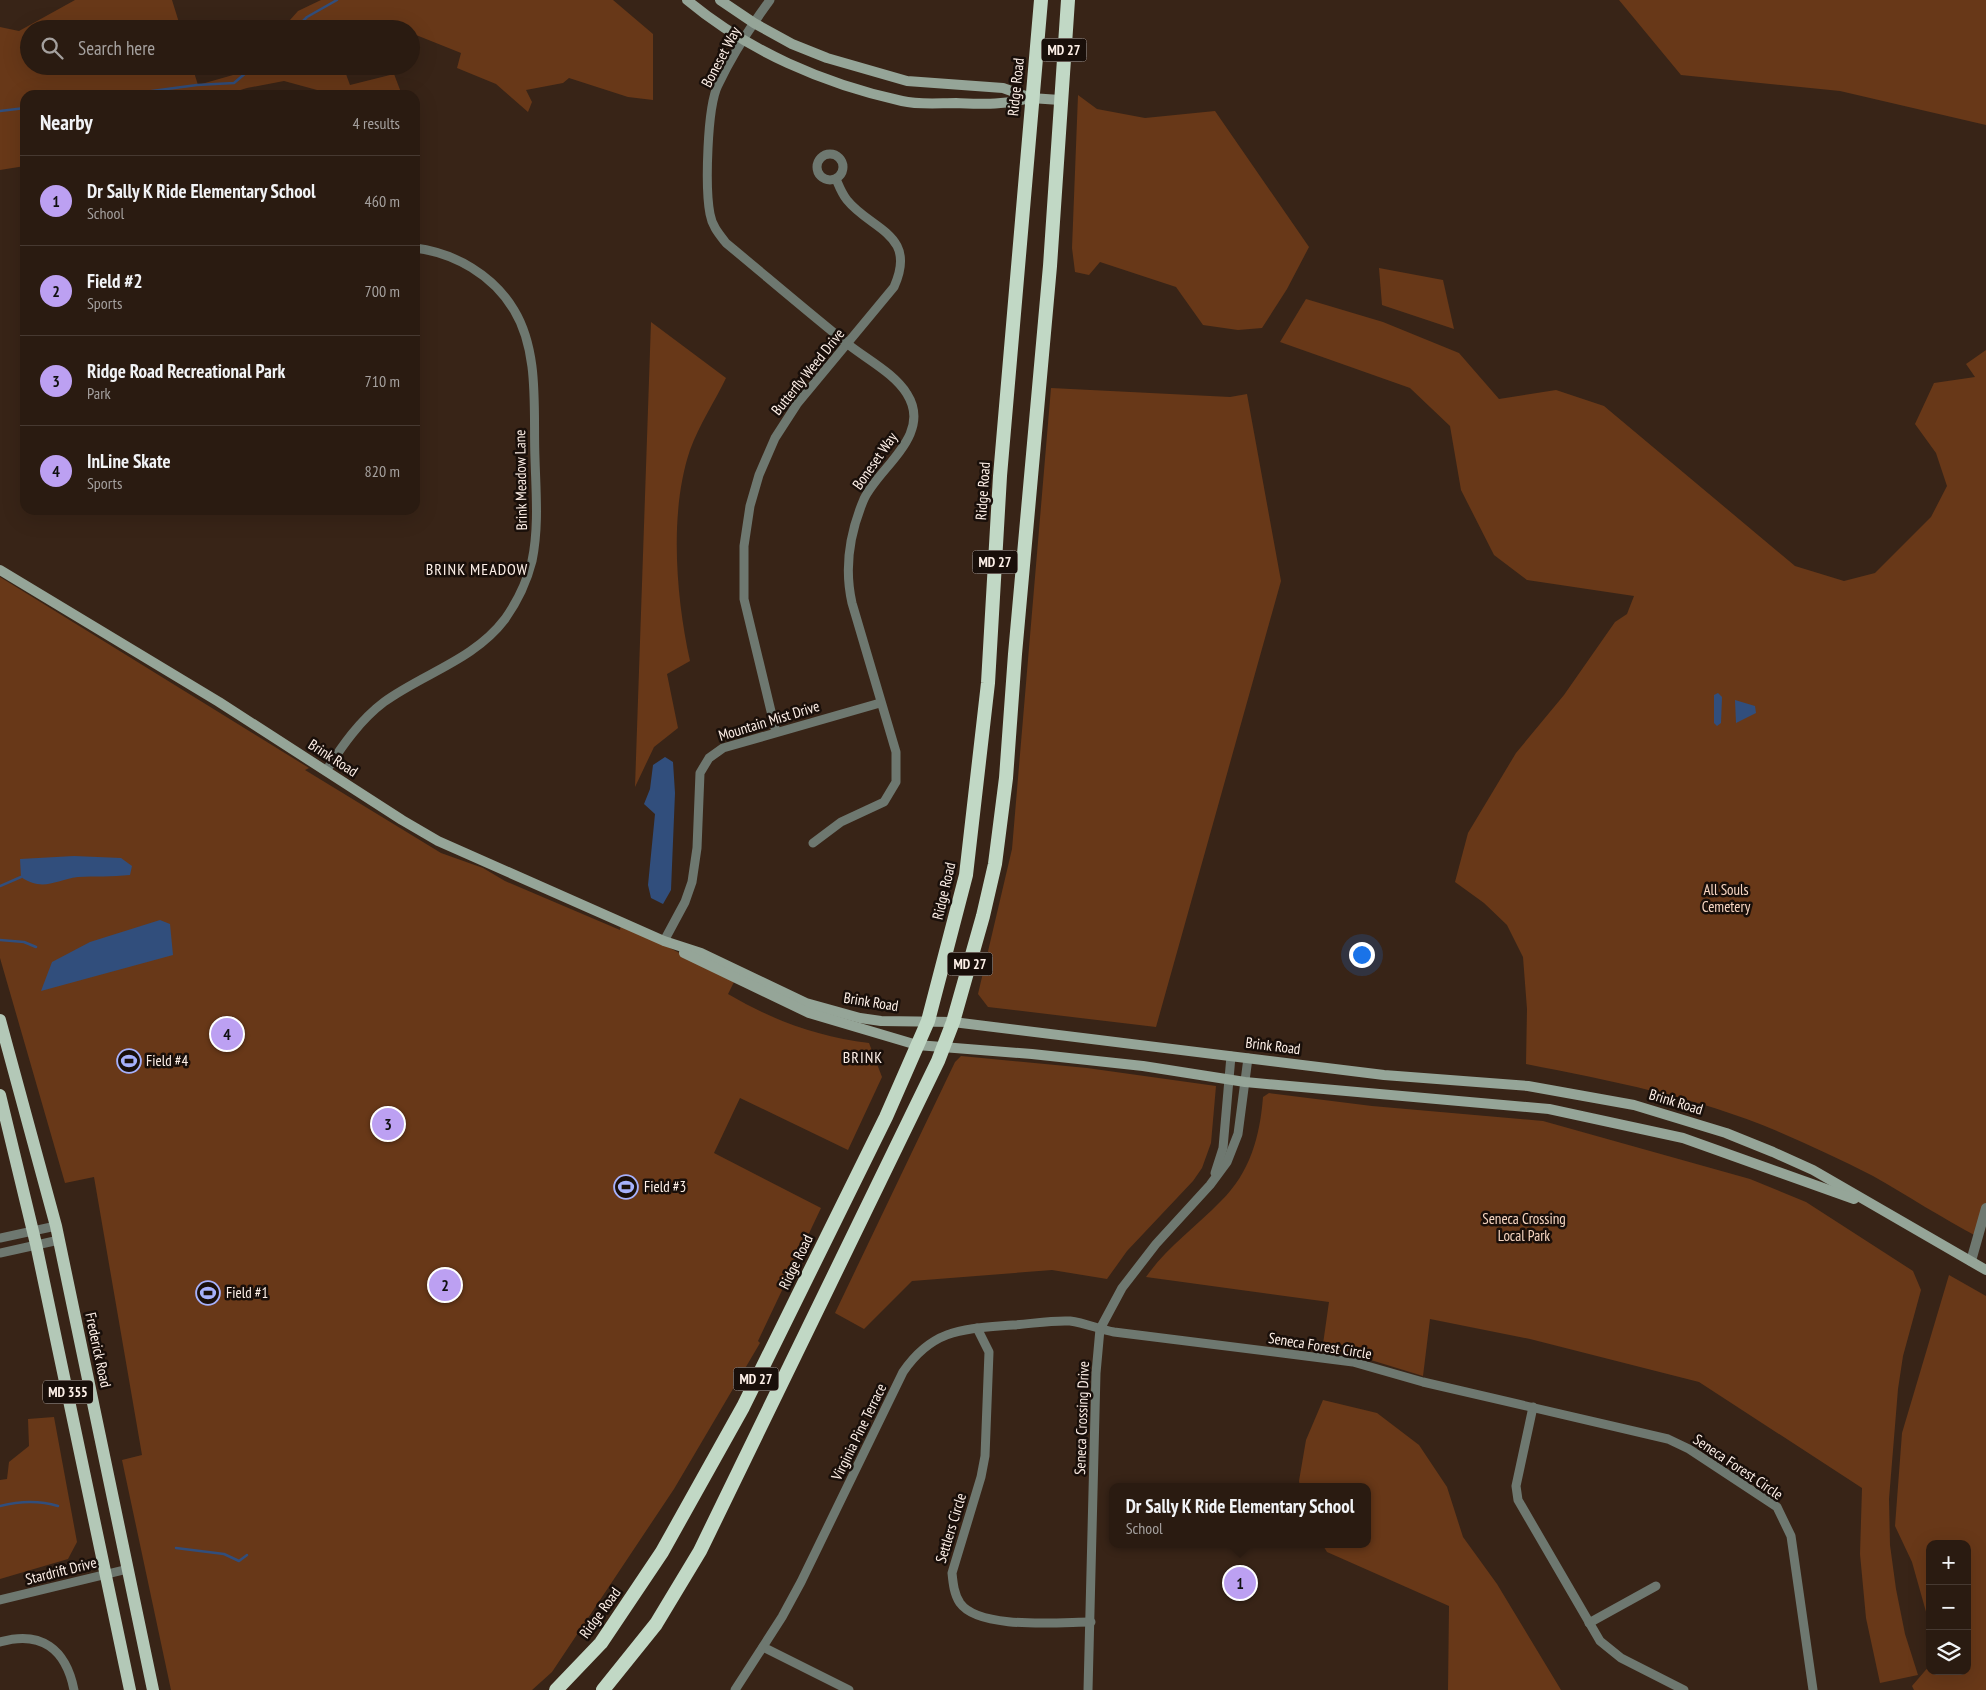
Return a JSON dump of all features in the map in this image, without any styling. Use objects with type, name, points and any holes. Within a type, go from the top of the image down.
[{"type":"highway","name":"Ridge Road","points":[[556,1690],[601,1643],[662,1552],[743,1407],[886,1117],[928,1020],[966,875],[987,692],[1000,476],[1031,98],[1041,0]]},
{"type":"highway","name":"MD 27","points":[[603,1690],[656,1624],[700,1551],[944,1047],[954,1022],[995,864],[1006,778],[1015,654],[1050,266],[1068,0]]},
{"type":"main road","points":[[687,0],[743,41],[823,78],[904,102],[1003,105],[1031,98]]},
{"type":"main road","points":[[720,0],[754,23],[792,44],[827,58],[907,81],[1003,88],[1031,98],[1060,100]]},
{"type":"main road","name":"Brink Road","points":[[0,570],[219,702],[402,820],[438,841],[664,941],[702,954],[806,1004],[860,1018],[881,1021],[928,1020],[954,1022],[1384,1075],[1528,1086],[1634,1104],[1726,1133],[1812,1170],[1986,1270]]},
{"type":"main road","name":"Brink Road","points":[[664,941],[687,955],[809,1013],[917,1045],[1032,1054],[1143,1066],[1245,1082],[1549,1109],[1683,1138],[1828,1191],[1872,1204]]},
{"type":"main road","name":"Frederick Road","points":[[0,1020],[56,1226],[153,1690]]},
{"type":"main road","name":"MD 355","points":[[0,1095],[36,1244],[130,1690]]},
{"type":"street","name":"Boneset Way","points":[[770,0],[754,23],[717,86],[712,109],[708,182],[710,215],[716,230],[726,243],[899,384],[908,395],[913,409],[911,432],[904,446],[876,479],[865,498],[852,535],[849,560],[848,584],[880,703],[896,752],[896,782],[884,802],[840,822],[813,843]]},
{"type":"street","name":"Butterfly Weed Drive","points":[[776,732],[744,599],[744,546],[750,506],[759,475],[775,438],[797,404],[894,287],[899,276],[900,258],[894,241],[848,201],[836,179]]},
{"type":"street","name":"Brink Meadow Lane","points":[[326,771],[348,738],[382,703],[460,659],[488,637],[513,606],[528,576],[532,559],[536,515],[532,372],[526,338],[514,310],[488,280],[463,262],[445,254],[420,249]]},
{"type":"street","name":"Mountain Mist Drive","points":[[664,941],[685,902],[692,882],[697,848],[698,784],[703,766],[709,758],[723,748],[880,703]]},
{"type":"street","name":"Seneca Crossing Drive","points":[[1210,1185],[1223,1148],[1231,1056]]},
{"type":"street","name":"Seneca Crossing Drive","points":[[1088,1690],[1096,1373],[1100,1329],[1134,1270],[1210,1185],[1227,1162],[1238,1134],[1248,1058]]},
{"type":"street","points":[[1971,1261],[1986,1208]]},
{"type":"street","points":[[0,1238],[56,1226]]},
{"type":"street","points":[[0,1253],[59,1240]]},
{"type":"street","name":"Virginia Pine Terrace","points":[[735,1690],[801,1582],[907,1367],[918,1352],[940,1337],[963,1329],[1061,1321],[1079,1323],[1100,1329]]},
{"type":"street","name":"Settlers Circle","points":[[977,1328],[989,1352],[985,1456],[981,1477],[952,1573],[954,1588],[964,1607],[984,1618],[1002,1622],[1091,1622]]},
{"type":"street","name":"Seneca Forest Circle","points":[[1100,1329],[1354,1362],[1423,1382],[1668,1439],[1689,1449],[1777,1507],[1782,1514],[1791,1536],[1813,1690]]},
{"type":"street","points":[[1534,1407],[1516,1486],[1518,1500],[1600,1641],[1621,1658],[1684,1690]]},
{"type":"street","name":"Stardrift Drive","points":[[0,1600],[128,1569]]},
{"type":"street","points":[[1589,1622],[1656,1586]]},
{"type":"street","points":[[0,1642],[16,1637],[29,1638],[48,1644],[62,1656],[71,1676],[74,1690]]},
{"type":"street","points":[[763,1647],[849,1690]]},
{"type":"green space","points":[[75,0],[172,0],[178,20],[39,20]]},
{"type":"green space","points":[[321,0],[613,0],[653,34],[653,100],[628,97],[569,78],[563,83],[526,90],[532,102],[528,112],[496,84],[457,68],[461,53],[420,37],[420,20],[290,20],[298,11]]},
{"type":"green space","points":[[1619,0],[1986,0],[1986,125],[1840,91],[1681,75]]},
{"type":"green space","points":[[0,27],[19,31],[20,75],[195,75],[198,85],[233,75],[346,75],[350,85],[394,75],[400,90],[317,90],[284,81],[240,90],[20,90],[20,167],[0,170]]},
{"type":"green space","points":[[1078,95],[1097,109],[1145,118],[1215,111],[1309,247],[1287,289],[1262,328],[1238,330],[1203,325],[1176,287],[1100,262],[1089,275],[1075,272],[1072,248]]},
{"type":"green space","points":[[1379,268],[1443,280],[1454,329],[1382,305]]},
{"type":"green space","name":"All Souls Cemetery","points":[[1306,299],[1383,322],[1459,353],[1499,399],[1556,390],[1604,406],[1795,566],[1844,581],[1875,573],[1931,517],[1947,486],[1936,453],[1915,424],[1934,383],[1975,377],[1966,364],[1986,350],[1986,1208],[1978,1237],[1873,1176],[1837,1158],[1747,1119],[1653,1091],[1526,1064],[1527,1009],[1523,957],[1507,925],[1484,903],[1455,882],[1468,833],[1516,753],[1564,695],[1615,622],[1627,614],[1634,596],[1527,580],[1494,555],[1461,490],[1450,426],[1410,388],[1280,342]]},
{"type":"green space","points":[[651,322],[726,378],[690,450],[683,474],[679,500],[677,527],[678,583],[690,661],[667,674],[678,728],[654,747],[635,787]]},
{"type":"green space","points":[[1051,388],[1230,397],[1247,394],[1281,581],[1156,1027],[988,1007],[978,994],[1012,849]]},
{"type":"green space","points":[[0,577],[309,768],[305,770],[441,853],[483,868],[505,881],[620,930],[621,922],[734,982],[728,994],[761,1012],[814,1032],[869,1043],[882,1077],[848,1150],[740,1098],[714,1153],[821,1208],[758,1341],[760,1343],[674,1489],[552,1672],[532,1690],[171,1690],[122,1460],[142,1455],[94,1177],[65,1183],[0,958]]},
{"type":"green space","points":[[961,1056],[1087,1068],[1216,1086],[1211,1143],[1202,1168],[1193,1181],[1127,1251],[1107,1279],[1052,1270],[912,1281],[864,1329],[835,1313],[955,1062]]},
{"type":"green space","name":"Seneca Crossing Local Park","points":[[1269,1093],[1372,1106],[1543,1121],[1750,1179],[1806,1202],[1913,1271],[1921,1290],[1903,1356],[1898,1389],[1889,1499],[1890,1545],[1896,1589],[1905,1634],[1918,1675],[1880,1683],[1866,1618],[1860,1554],[1862,1488],[1699,1382],[1530,1339],[1430,1319],[1423,1376],[1361,1357],[1322,1351],[1329,1302],[1146,1277],[1172,1247],[1231,1190],[1252,1153],[1262,1112],[1263,1097]]},
{"type":"green space","points":[[1949,1275],[1986,1296],[1986,1690],[1914,1690],[1912,1686],[1926,1670],[1926,1675],[1971,1675],[1971,1540],[1926,1540],[1926,1612],[1912,1562],[1895,1526],[1902,1433]]},
{"type":"green space","points":[[1323,1400],[1377,1413],[1419,1445],[1447,1487],[1463,1537],[1497,1584],[1561,1690],[1448,1690],[1449,1606],[1327,1552],[1324,1548],[1371,1548],[1371,1483],[1299,1483],[1306,1440]]},
{"type":"green space","points":[[54,1417],[77,1542],[68,1559],[0,1579],[0,1480],[7,1479],[9,1462],[29,1446],[28,1419]]},
{"type":"water","points":[[1718,693],[1722,697],[1721,723],[1717,726],[1714,723],[1714,695]]},
{"type":"water","points":[[1735,700],[1755,706],[1756,713],[1736,723]]},
{"type":"water","points":[[665,757],[673,762],[675,793],[671,890],[663,904],[651,898],[648,885],[655,814],[644,804],[650,789],[653,765]]},
{"type":"water","points":[[74,856],[121,858],[132,866],[130,875],[78,877],[49,884],[36,884],[21,877],[20,859]]},
{"type":"water","points":[[160,920],[170,924],[173,955],[41,991],[52,962],[90,942]]},
{"type":"waterway","points":[[304,20],[337,0]]},
{"type":"waterway","points":[[160,90],[234,83],[243,75]]},
{"type":"waterway","points":[[0,111],[20,109]]},
{"type":"waterway","points":[[0,886],[21,877]]},
{"type":"waterway","points":[[0,940],[24,942],[36,947]]},
{"type":"waterway","points":[[0,1506],[29,1502],[58,1506]]},
{"type":"waterway","points":[[176,1548],[224,1554],[239,1561],[247,1555]]},
{"type":"place","name":"InLine Skate","points":[[227,1034]]},
{"type":"place","name":"Field #4","points":[[129,1061]]},
{"type":"place","name":"Ridge Road Recreational Park","points":[[388,1124]]},
{"type":"place","name":"Field #3","points":[[626,1187]]},
{"type":"place","name":"Field #2","points":[[445,1285]]},
{"type":"place","name":"Field #1","points":[[208,1293]]},
{"type":"place","name":"Dr Sally K Ride Elementary School","points":[[1240,1583]]},
{"type":"district","name":"BRINK MEADOW","points":[[477,569]]},
{"type":"district","name":"BRINK","points":[[863,1057]]}]
